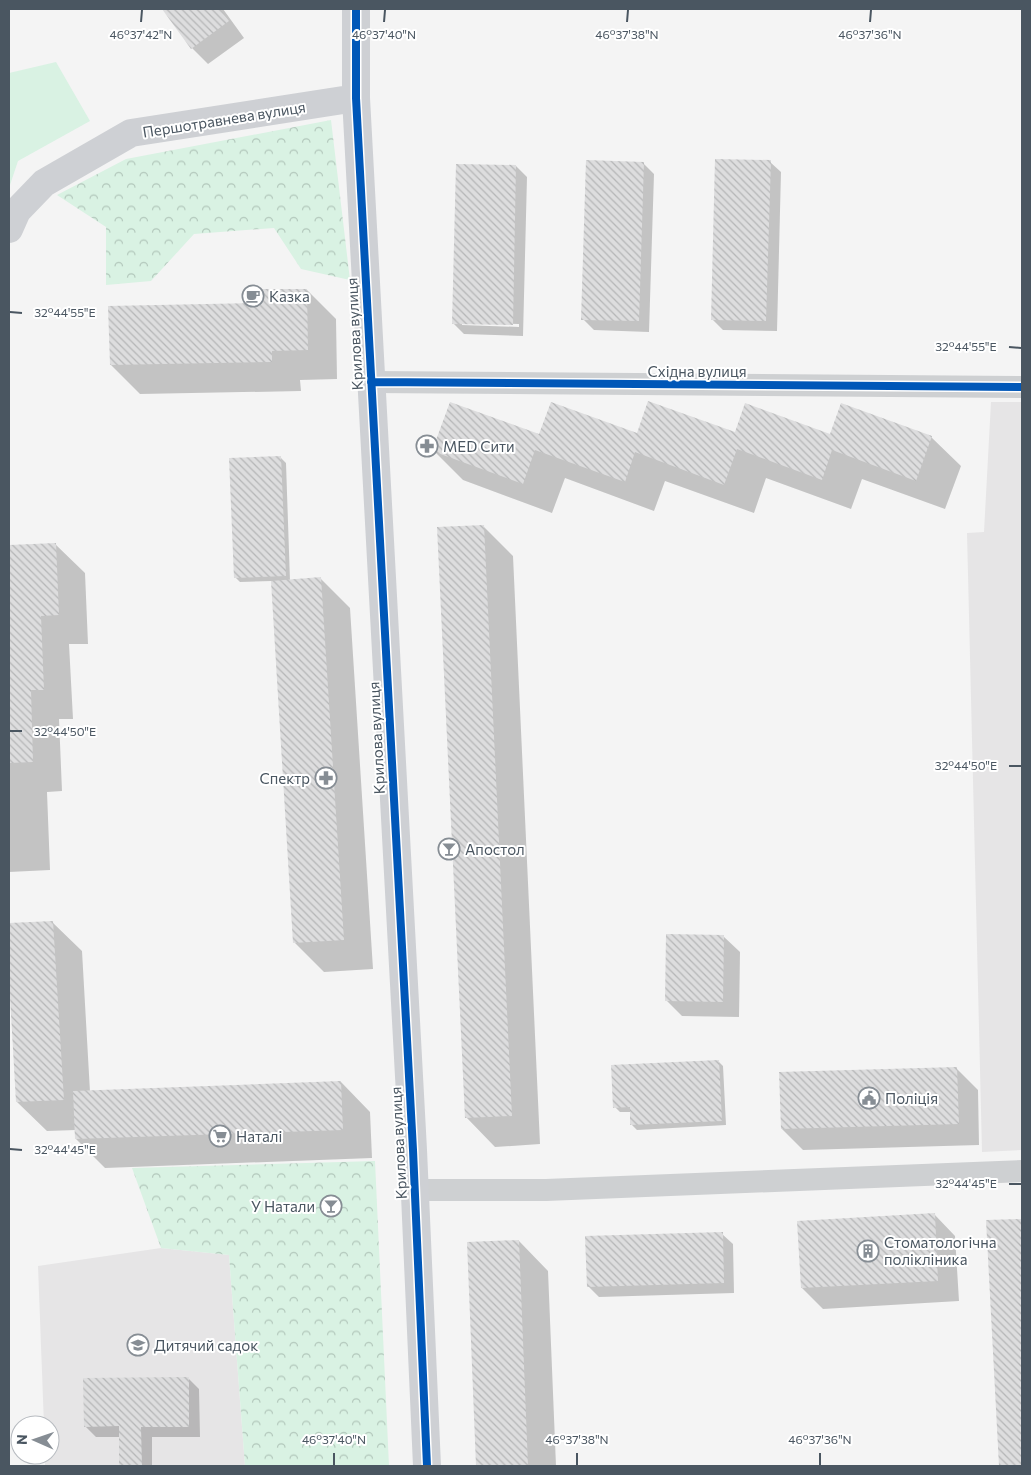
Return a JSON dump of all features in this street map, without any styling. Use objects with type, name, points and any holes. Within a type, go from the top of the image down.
[{"type":"street","name":"Крилова вулиця","points":[[356,9],[356,98],[427,1466]]},
{"type":"street","name":"Першотравнева вулиця","points":[[9,229],[17,211],[44,183],[131,133],[356,98]]},
{"type":"street","name":"Східна вулиця","points":[[371,382],[1022,387]]},
{"type":"street","points":[[414,1190],[546,1190],[1022,1171]]},
{"type":"shaded area","points":[[991,402],[1022,402],[1022,1150],[982,1152],[967,533],[984,532]]},
{"type":"shaded area","name":"Дитячий садок","points":[[161,1248],[229,1255],[245,1466],[45,1466],[60,1465],[60,1415],[44,1415],[38,1266]]},
{"type":"green space","points":[[56,62],[90,121],[18,161],[9,188],[9,73]]},
{"type":"green space","points":[[331,120],[350,280],[301,269],[274,228],[194,234],[151,281],[106,285],[106,227],[57,195],[126,159]]},
{"type":"green space","points":[[375,1161],[389,1466],[245,1466],[229,1255],[161,1248],[132,1168]]},
{"type":"building","points":[[162,9],[220,9],[229,21],[191,49]]},
{"type":"building","points":[[715,159],[771,160],[766,321],[711,320]]},
{"type":"building","points":[[586,160],[644,162],[639,321],[581,320]]},
{"type":"building","points":[[456,164],[516,165],[513,325],[452,324]]},
{"type":"building","points":[[262,289],[307,289],[308,350],[272,351],[272,362],[110,365],[108,306],[262,303]]},
{"type":"building","points":[[648,401],[735,432],[745,403],[830,434],[841,403],[932,436],[916,481],[832,450],[822,480],[737,449],[724,485],[635,452],[625,482],[535,450],[523,484],[432,451],[450,402],[539,434],[551,402],[637,433]]},
{"type":"building","points":[[281,456],[286,576],[234,578],[229,458]]},
{"type":"building","points":[[484,525],[512,1116],[465,1118],[437,527]]},
{"type":"building","points":[[56,543],[59,615],[41,616],[44,690],[31,690],[33,762],[9,763],[9,545]]},
{"type":"building","points":[[321,577],[344,940],[293,943],[271,581]]},
{"type":"building","points":[[53,921],[64,1100],[16,1102],[9,979],[9,923]]},
{"type":"building","points":[[666,934],[724,935],[723,1002],[665,1001]]},
{"type":"building","points":[[719,1060],[722,1121],[630,1125],[630,1107],[613,1108],[611,1065]]},
{"type":"building","name":"Поліція","points":[[957,1067],[959,1124],[781,1129],[779,1072]]},
{"type":"building","points":[[341,1081],[343,1130],[75,1139],[73,1091]]},
{"type":"building","name":"Стоматологічна полікліника","points":[[935,1213],[938,1281],[801,1288],[797,1221]]},
{"type":"building","points":[[1022,1219],[1022,1466],[999,1466],[986,1220]]},
{"type":"building","points":[[723,1232],[724,1283],[587,1287],[585,1236]]},
{"type":"building","points":[[519,1240],[528,1466],[476,1466],[467,1242]]},
{"type":"building","points":[[189,1377],[189,1427],[141,1427],[142,1466],[119,1466],[119,1426],[84,1427],[83,1378]]},
{"type":"cycle path","points":[[356,9],[356,98],[413,1150],[427,1466]]},
{"type":"cycle path","points":[[371,382],[1022,387]]},
{"type":"place","name":"Казка","points":[[253,296]]},
{"type":"place","name":"MED Сити","points":[[427,446]]},
{"type":"place","name":"Спектр","points":[[326,778]]},
{"type":"place","name":"Апостол","points":[[449,849]]},
{"type":"place","name":"Поліція","points":[[869,1098]]},
{"type":"place","name":"Наталі","points":[[220,1136]]},
{"type":"place","name":"У Натали","points":[[331,1206]]},
{"type":"place","name":"Стоматологічна полікліника","points":[[868,1251]]},
{"type":"place","name":"Дитячий садок","points":[[138,1345]]}]
